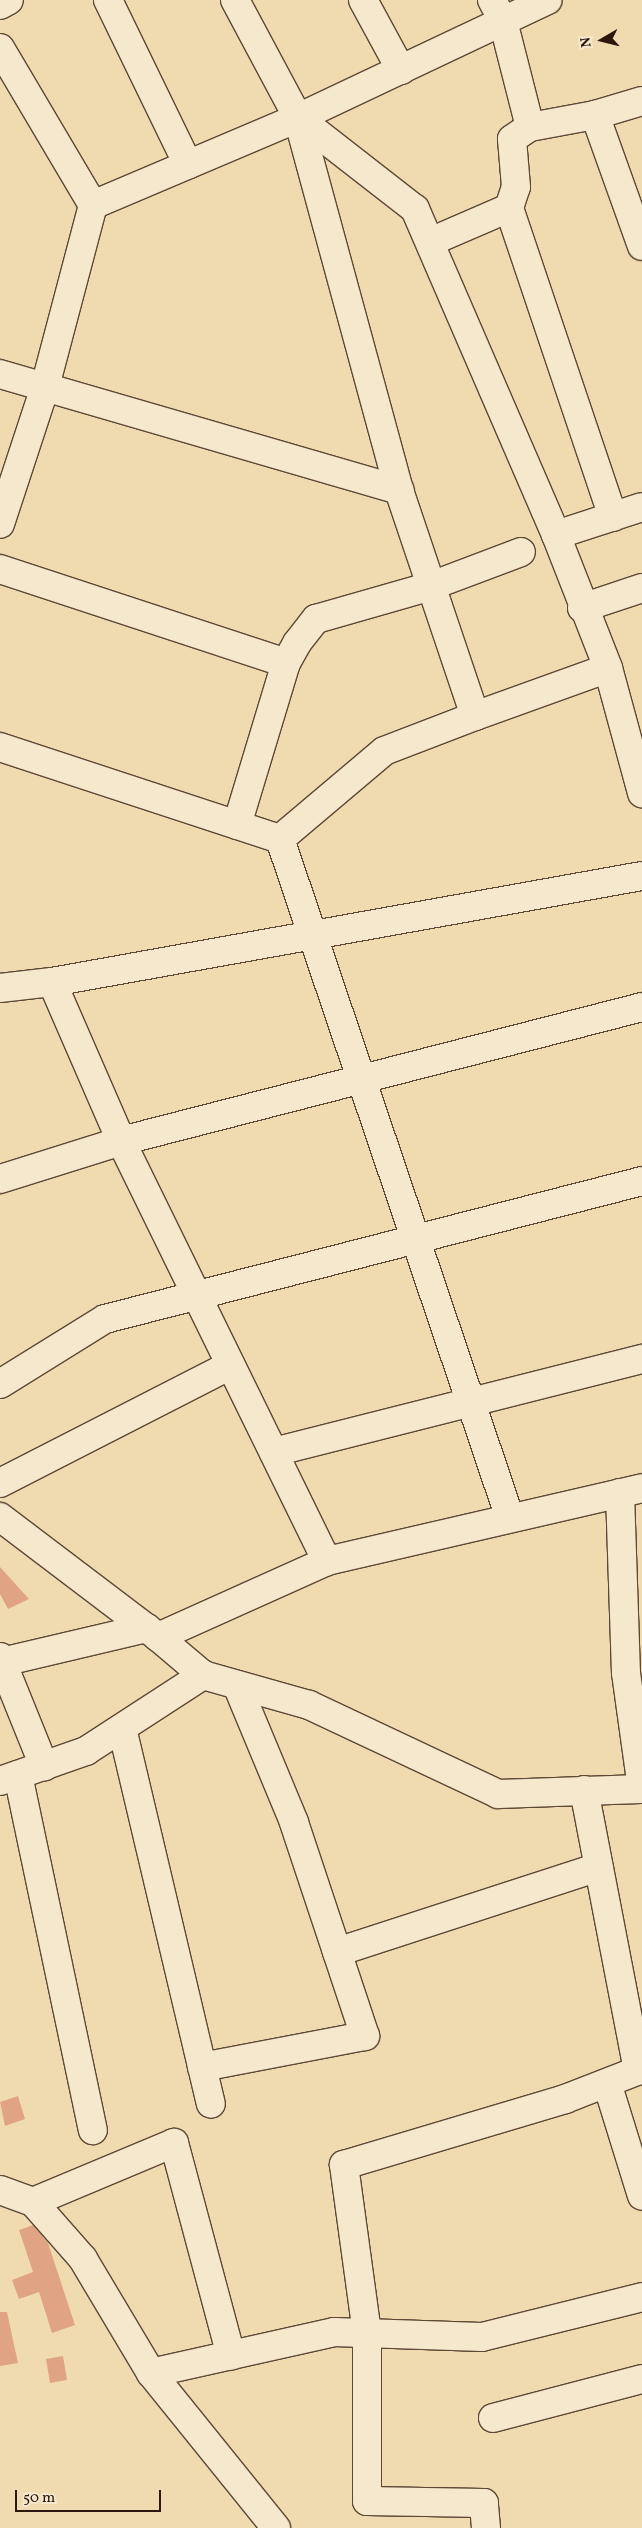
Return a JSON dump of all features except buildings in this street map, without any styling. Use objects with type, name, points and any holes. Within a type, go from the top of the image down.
[{"type":"street","points":[[0,5],[9,0]]},
{"type":"street","points":[[108,0],[188,165]]},
{"type":"street","points":[[236,0],[298,118],[399,490],[475,716]]},
{"type":"street","points":[[363,0],[400,70]]},
{"type":"street","points":[[93,205],[298,118],[400,70],[497,11],[548,0]]},
{"type":"street","points":[[497,11],[530,127]]},
{"type":"street","points":[[0,48],[93,205],[46,387],[0,524]]},
{"type":"street","points":[[613,517],[509,208],[516,187],[512,139],[530,127],[595,115],[642,101]]},
{"type":"street","points":[[595,115],[634,198],[642,246]]},
{"type":"street","points":[[298,118],[415,209],[556,535],[582,608],[636,739],[642,793]]},
{"type":"street","points":[[430,242],[509,208]]},
{"type":"street","points":[[0,374],[399,490]]},
{"type":"street","points":[[556,535],[642,507]]},
{"type":"street","points":[[237,825],[286,663],[297,642],[316,619],[431,586],[521,552]]},
{"type":"street","points":[[0,569],[286,663]]},
{"type":"street","points":[[582,608],[642,588]]},
{"type":"street","points":[[280,839],[384,751],[608,668]]},
{"type":"street","points":[[0,747],[280,839]]},
{"type":"street","points":[[280,839],[510,1518]]},
{"type":"street","points":[[0,988],[52,982],[642,876]]},
{"type":"street","points":[[52,982],[121,1141],[327,1560]]},
{"type":"street","points":[[0,1179],[121,1141],[642,1007]]},
{"type":"street","points":[[0,1384],[105,1319],[642,1181]]},
{"type":"street","points":[[274,1452],[642,1359]]},
{"type":"street","points":[[0,1483],[231,1365]]},
{"type":"street","points":[[0,1517],[153,1632],[203,1675],[309,1705],[498,1794],[642,1789],[626,1673],[631,1490],[327,1560],[153,1632],[1,1660],[44,1766]]},
{"type":"street","points":[[93,2130],[9,1778],[86,1751],[203,1675]]},
{"type":"street","points":[[202,2068],[364,2036],[294,1822],[237,1685]]},
{"type":"street","points":[[122,1728],[211,2104]]},
{"type":"street","points":[[486,2528],[484,2503],[367,2501],[367,2333],[344,2165],[564,2100],[640,2070],[584,1790]]},
{"type":"street","points":[[337,1952],[599,1867]]},
{"type":"street","points":[[607,2083],[642,2196]]},
{"type":"street","points":[[33,2202],[174,2143],[231,2356]]},
{"type":"street","points":[[0,2190],[33,2202],[83,2258],[151,2373],[276,2528]]},
{"type":"street","points":[[151,2373],[334,2332],[482,2337],[642,2297]]},
{"type":"street","points":[[493,2418],[642,2379]]}]
